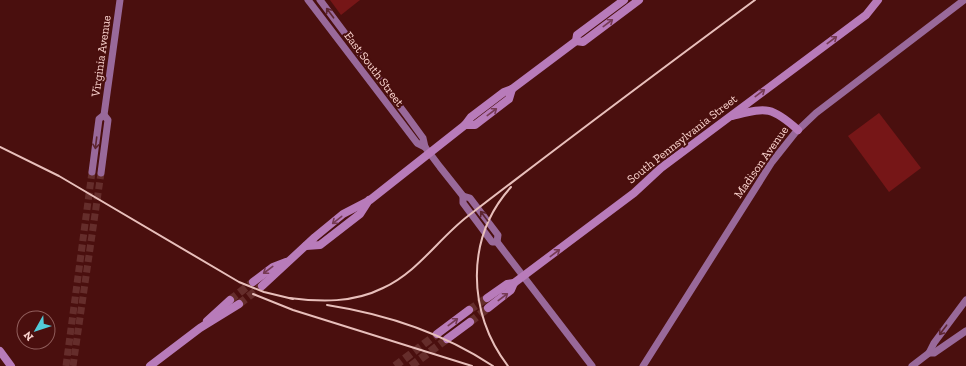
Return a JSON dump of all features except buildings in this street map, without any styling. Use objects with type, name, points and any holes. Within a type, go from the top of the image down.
[{"type":"main road","name":"Virginia Avenue","points":[[101,172],[108,120],[104,115],[120,0]]},
{"type":"main road","name":"East South Street","points":[[308,0],[417,143],[428,150]]},
{"type":"main road","name":"East South Street","points":[[320,0],[424,138],[428,150],[463,196],[470,198],[498,236],[497,242],[592,366]]},
{"type":"main road","points":[[262,286],[315,236],[344,214],[370,200],[428,150],[465,125],[471,117],[487,104],[504,92],[512,89],[576,41],[577,35],[624,0]]},
{"type":"main road","points":[[576,41],[583,42],[639,0]]},
{"type":"main road","name":"South Pennsylvania Street","points":[[486,298],[507,284],[514,283],[524,276],[634,193],[661,168],[866,15],[878,0]]},
{"type":"main road","name":"Madison Avenue","points":[[643,366],[775,158],[798,130],[811,118],[964,0]]},
{"type":"main road","points":[[729,117],[756,110],[771,111],[783,116],[798,130]]},
{"type":"main road","name":"Virginia Avenue","points":[[92,172],[98,119],[104,115]]},
{"type":"main road","points":[[253,282],[273,267],[286,262]]},
{"type":"main road","name":"South Pennsylvania Street","points":[[488,308],[511,290],[514,283]]},
{"type":"main road","points":[[200,328],[230,300]]},
{"type":"main road","points":[[912,366],[929,353],[934,343],[966,300]]},
{"type":"main road","points":[[150,366],[200,328],[239,304]]},
{"type":"main road","points":[[437,334],[469,310]]},
{"type":"main road","points":[[447,339],[470,322]]},
{"type":"main road","points":[[929,353],[934,353],[966,331]]},
{"type":"main road","points":[[0,351],[11,366]]},
{"type":"shaded area","points":[[330,0],[360,0],[341,15]]},
{"type":"shaded area","points":[[879,113],[921,168],[889,192],[848,136]]},
{"type":"tunnel","points":[[66,366],[92,172]]},
{"type":"tunnel","points":[[73,366],[101,173]]},
{"type":"tunnel","points":[[230,300],[253,282]]},
{"type":"tunnel","points":[[239,304],[262,286]]},
{"type":"tunnel","points":[[469,310],[487,298]]},
{"type":"tunnel","points":[[470,322],[488,308]]},
{"type":"tunnel","points":[[395,366],[437,334]]},
{"type":"tunnel","points":[[411,366],[447,339]]},
{"type":"railway","points":[[289,298],[325,301],[349,299],[372,293],[395,281],[407,273],[468,216],[755,0]]},
{"type":"railway","points":[[0,147],[59,176],[239,282],[264,292],[293,299]]},
{"type":"railway","points":[[508,366],[494,345],[485,323],[479,300],[477,276],[479,252],[485,229],[496,207],[511,187]]},
{"type":"railway","points":[[253,294],[293,310],[472,366]]},
{"type":"railway","points":[[327,305],[370,314],[413,326],[454,344],[493,366]]}]
